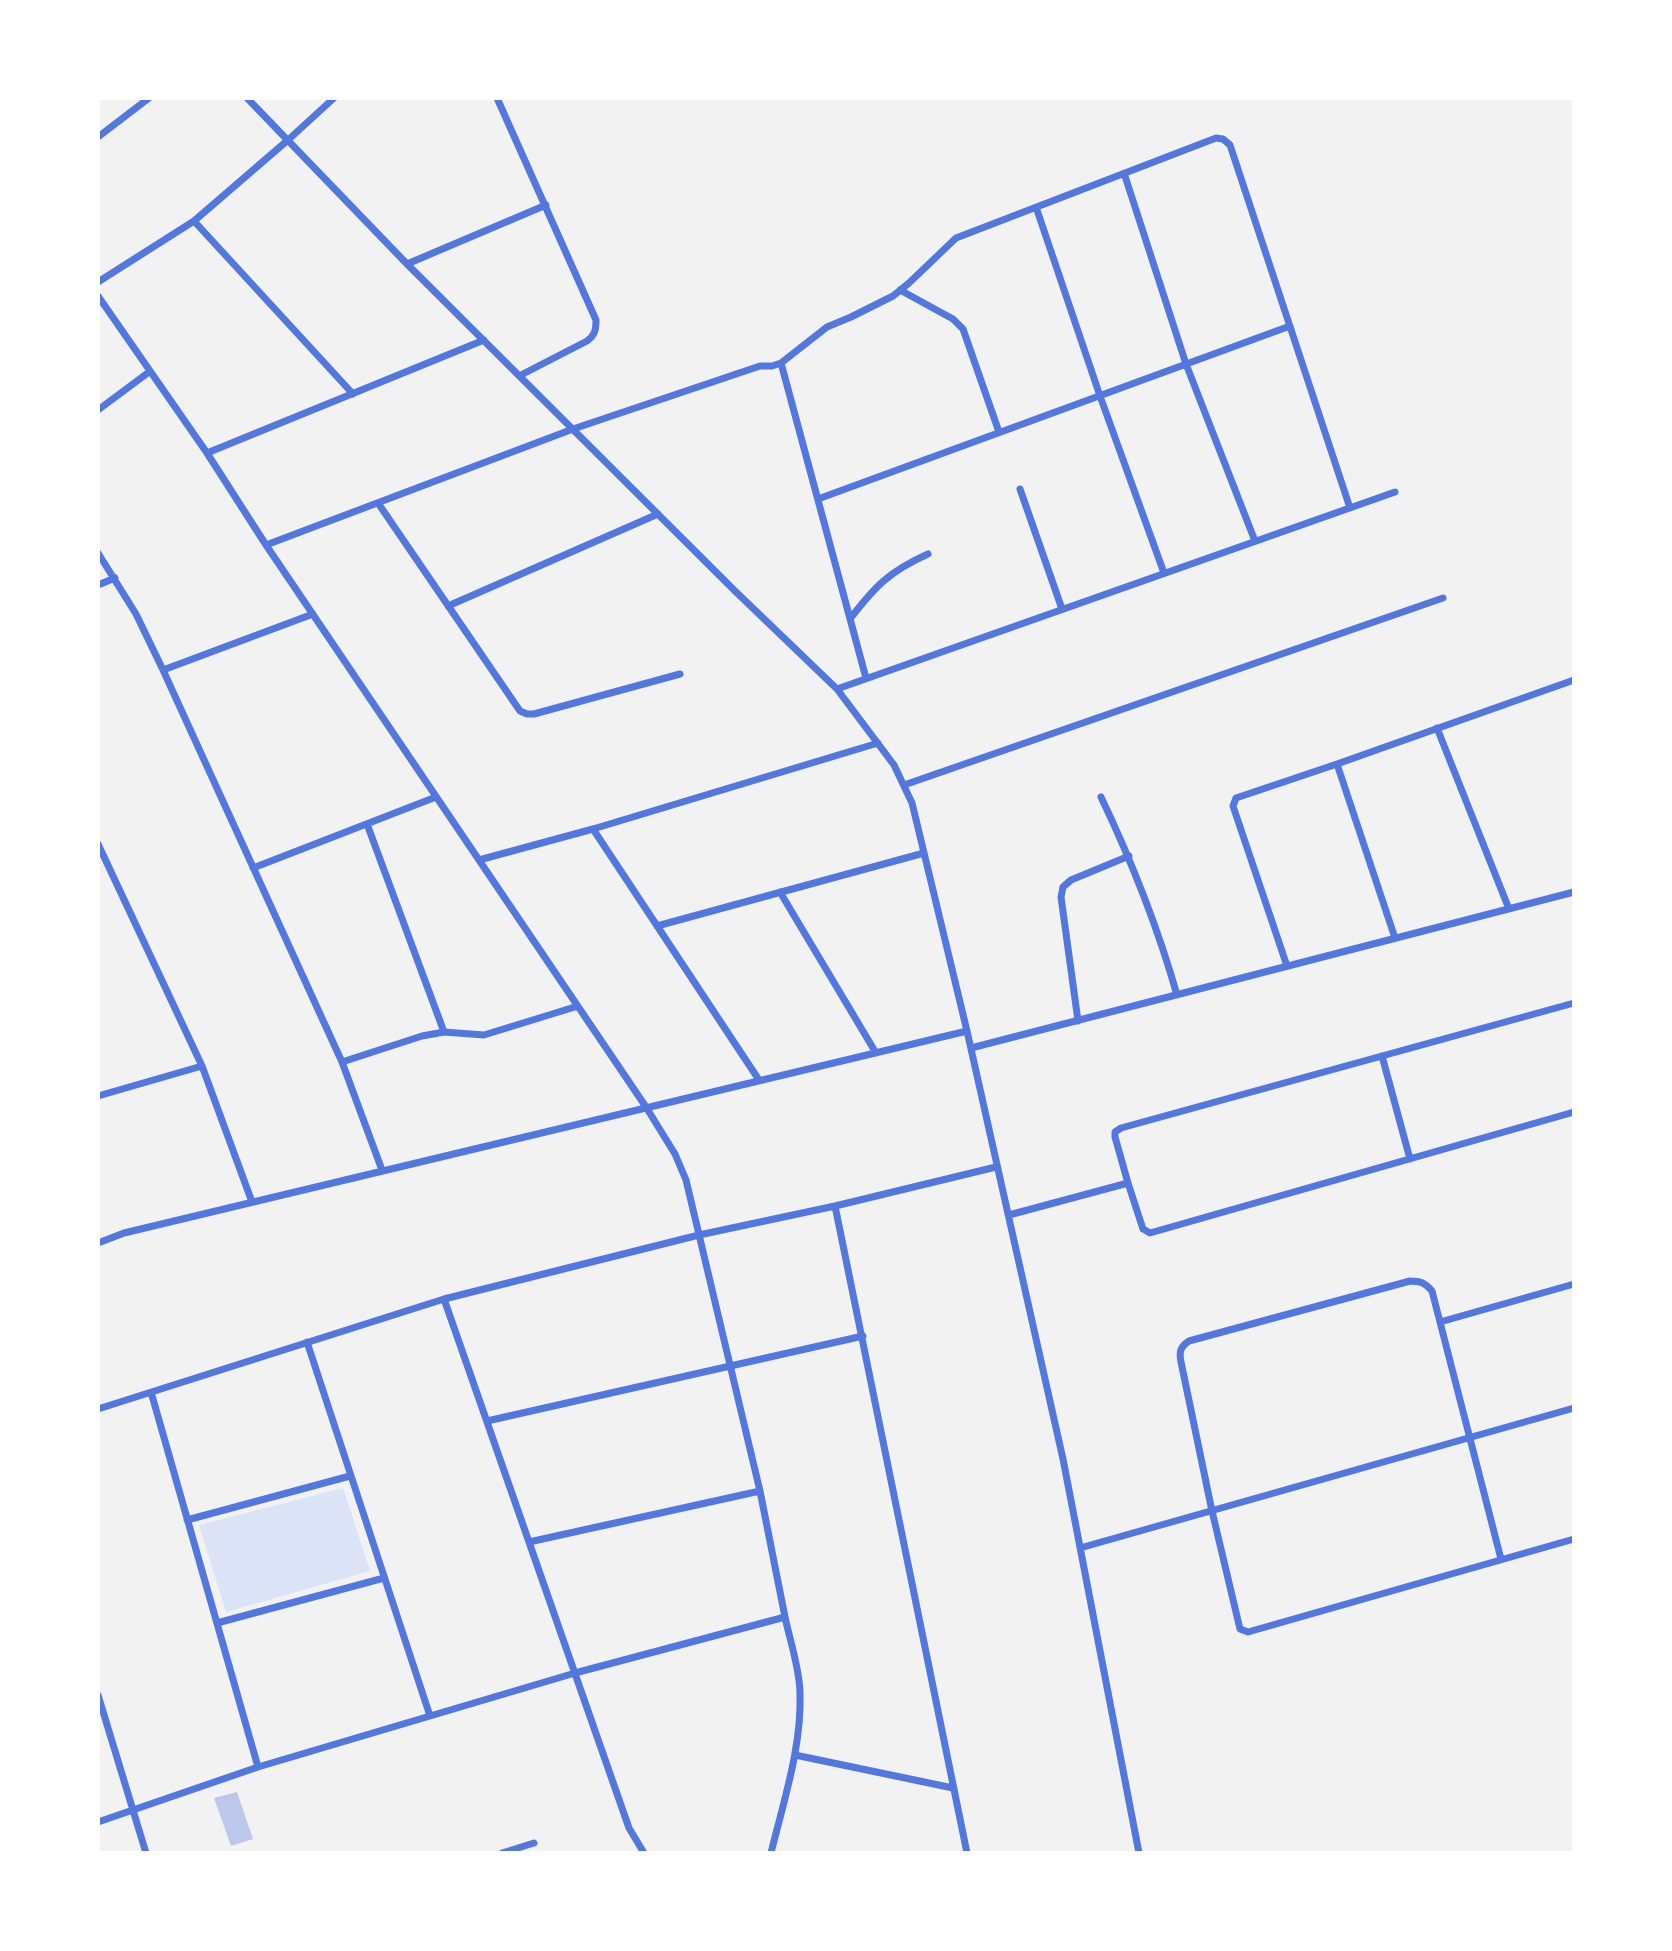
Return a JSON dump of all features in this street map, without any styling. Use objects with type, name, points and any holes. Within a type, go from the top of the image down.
[{"type":"street","points":[[98,137],[149,98]]},
{"type":"street","points":[[247,98],[407,264],[837,689],[894,765],[912,803],[1009,1215],[1063,1459],[1139,1853]]},
{"type":"street","points":[[98,282],[194,221],[334,98]]},
{"type":"street","points":[[497,98],[596,320],[593,336],[587,341],[519,376]]},
{"type":"street","points":[[266,545],[573,429],[760,366],[781,363],[827,327],[851,317],[909,284],[956,239],[1216,138],[1223,139],[1230,145],[1350,508]]},
{"type":"street","points":[[1124,173],[1186,363],[1255,541]]},
{"type":"street","points":[[407,264],[546,205]]},
{"type":"street","points":[[1036,207],[1164,573]]},
{"type":"street","points":[[194,221],[353,394]]},
{"type":"street","points":[[900,290],[953,318],[963,329],[999,432]]},
{"type":"street","points":[[98,296],[207,453],[266,545],[646,1107],[682,1169],[760,1491],[800,1692],[795,1755],[771,1853]]},
{"type":"street","points":[[818,499],[1290,326]]},
{"type":"street","points":[[207,453],[484,340]]},
{"type":"street","points":[[781,363],[866,678]]},
{"type":"street","points":[[98,410],[149,372]]},
{"type":"street","points":[[1020,489],[1062,609]]},
{"type":"street","points":[[837,689],[1395,492]]},
{"type":"street","points":[[378,503],[520,711],[534,714],[680,674]]},
{"type":"street","points":[[448,607],[658,514]]},
{"type":"street","points":[[98,553],[136,614],[163,670],[342,1062],[382,1170]]},
{"type":"street","points":[[850,619],[873,589],[893,571],[928,554]]},
{"type":"street","points":[[98,584],[114,578]]},
{"type":"street","points":[[904,785],[1443,598]]},
{"type":"street","points":[[163,670],[313,614]]},
{"type":"street","points":[[1287,966],[1233,806],[1236,798],[1574,680]]},
{"type":"street","points":[[1437,729],[1509,909]]},
{"type":"street","points":[[479,860],[593,829],[877,743]]},
{"type":"street","points":[[1337,764],[1395,938]]},
{"type":"street","points":[[253,868],[436,797]]},
{"type":"street","points":[[1101,797],[1129,856],[1157,926],[1177,995]]},
{"type":"street","points":[[367,824],[444,1032]]},
{"type":"street","points":[[593,829],[758,1080]]},
{"type":"street","points":[[98,844],[202,1066],[252,1202]]},
{"type":"street","points":[[657,926],[924,853]]},
{"type":"street","points":[[1078,1021],[1061,897],[1063,887],[1071,880],[1129,856]]},
{"type":"street","points":[[780,892],[876,1052]]},
{"type":"street","points":[[971,1048],[1574,892]]},
{"type":"street","points":[[1574,1003],[1121,1128],[1115,1132],[1115,1137],[1143,1229],[1150,1233],[1574,1112]]},
{"type":"street","points":[[342,1062],[422,1036],[444,1032],[484,1035],[578,1006]]},
{"type":"street","points":[[98,1242],[124,1233],[382,1170],[967,1031]]},
{"type":"street","points":[[1382,1056],[1410,1159]]},
{"type":"street","points":[[98,1096],[202,1066]]},
{"type":"street","points":[[98,1409],[444,1298],[699,1235],[996,1167]]},
{"type":"street","points":[[1009,1215],[1128,1183]]},
{"type":"street","points":[[835,1206],[967,1853]]},
{"type":"street","points":[[1501,1559],[1432,1291],[1426,1284],[1410,1281],[1189,1341],[1181,1346],[1181,1362],[1212,1511],[1242,1632],[1574,1539]]},
{"type":"street","points":[[1440,1322],[1574,1284]]},
{"type":"street","points":[[444,1298],[629,1828],[644,1853]]},
{"type":"street","points":[[487,1421],[863,1336]]},
{"type":"street","points":[[307,1342],[430,1716]]},
{"type":"street","points":[[151,1392],[258,1768]]},
{"type":"street","points":[[1080,1548],[1574,1408]]},
{"type":"street","points":[[187,1520],[350,1476]]},
{"type":"street","points":[[529,1542],[760,1491]]},
{"type":"street","points":[[217,1623],[384,1578]]},
{"type":"street","points":[[98,1822],[258,1768],[430,1716],[575,1673],[785,1617]]},
{"type":"street","points":[[98,1695],[146,1853]]},
{"type":"street","points":[[795,1755],[953,1788]]},
{"type":"street","points":[[502,1853],[534,1843]]},
{"type":"shaded area","points":[[343,1488],[370,1571],[226,1612],[199,1525]]},
{"type":"building","points":[[237,1792],[253,1839],[231,1846],[214,1798]]}]
